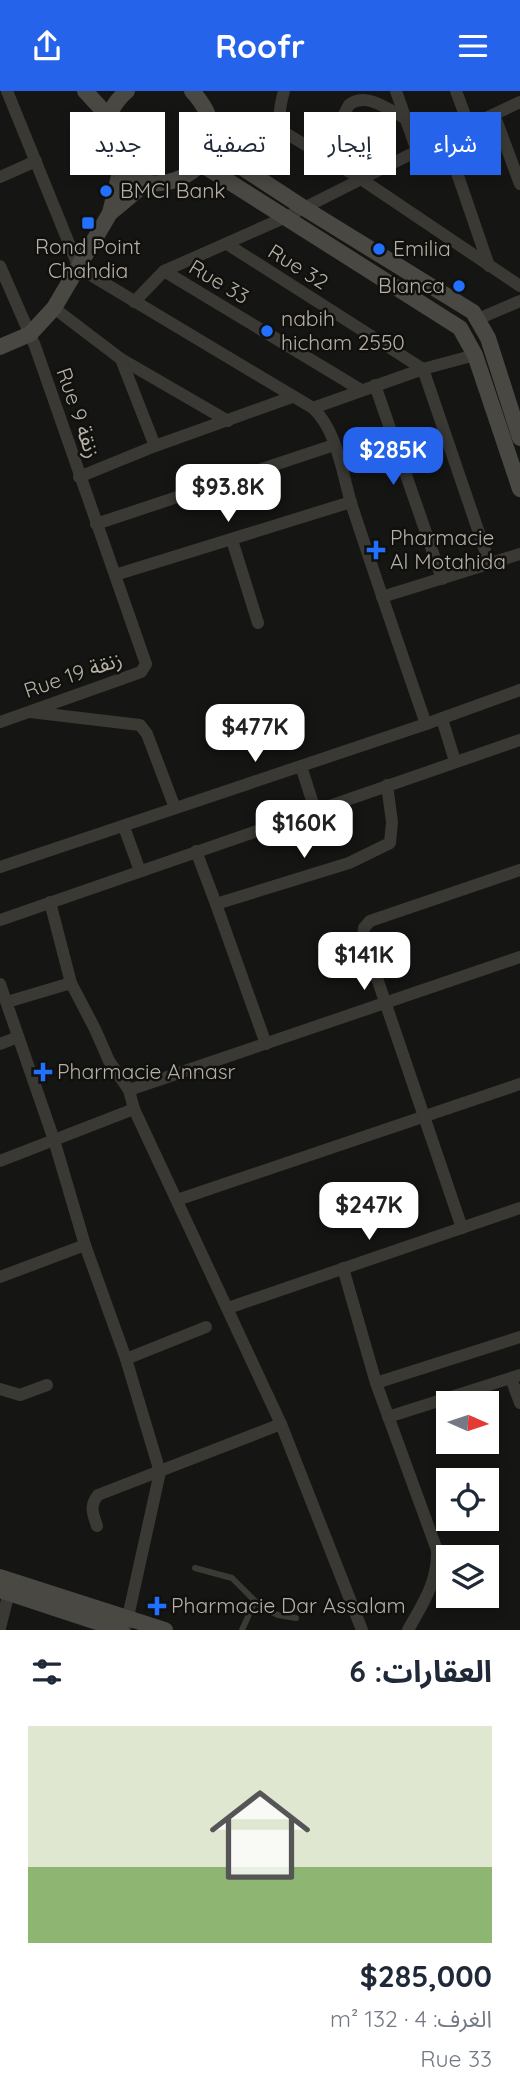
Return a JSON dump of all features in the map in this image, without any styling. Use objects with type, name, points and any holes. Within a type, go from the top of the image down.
[{"type":"street","points":[[7,91],[79,268],[313,408],[322,416],[426,724]]},
{"type":"street","points":[[85,91],[104,112]]},
{"type":"street","points":[[112,112],[118,99],[127,91]]},
{"type":"street","points":[[193,91],[207,97]]},
{"type":"street","points":[[285,91],[279,123],[284,132],[304,144]]},
{"type":"street","points":[[396,91],[410,131]]},
{"type":"street","points":[[456,91],[464,112]]},
{"type":"street","points":[[345,112],[356,99],[365,98],[392,112]]},
{"type":"street","points":[[498,112],[520,102]]},
{"type":"street","points":[[396,114],[406,119]]},
{"type":"street","points":[[501,133],[520,184]]},
{"type":"street","points":[[134,302],[164,271],[286,217],[410,154]]},
{"type":"street","points":[[0,177],[36,161]]},
{"type":"street","points":[[0,347],[30,334],[54,308],[110,213],[119,175]]},
{"type":"street","points":[[133,175],[146,183],[161,184],[188,175]]},
{"type":"street","points":[[220,175],[452,321],[467,338],[475,355],[520,489]]},
{"type":"street","points":[[253,175],[464,305],[478,319],[488,338],[520,438]]},
{"type":"street","points":[[354,175],[520,286]]},
{"type":"street","points":[[458,175],[489,266]]},
{"type":"street","points":[[110,213],[146,183]]},
{"type":"street","name":"Rue 32","points":[[226,244],[423,369]]},
{"type":"street","name":"Rue 9 زنقة","points":[[0,266],[30,334],[115,575]]},
{"type":"street","name":"Rue 33","points":[[164,271],[361,390]]},
{"type":"street","points":[[478,319],[520,301]]},
{"type":"street","points":[[54,308],[121,359],[228,421]]},
{"type":"street","points":[[313,408],[423,369],[475,355]]},
{"type":"street","points":[[121,359],[155,446]]},
{"type":"street","points":[[423,369],[490,565]]},
{"type":"street","points":[[376,385],[442,579]]},
{"type":"street","points":[[79,477],[155,446],[292,397]]},
{"type":"street","points":[[96,524],[334,445]]},
{"type":"street","points":[[115,575],[351,502]]},
{"type":"street","points":[[232,540],[258,624]]},
{"type":"street","points":[[383,597],[520,554]]},
{"type":"street","name":"Rue 19 زنقة","points":[[0,722],[143,670],[145,661],[115,575]]},
{"type":"street","points":[[0,867],[442,719],[520,690]]},
{"type":"street","points":[[28,712],[140,725],[147,734],[174,808]]},
{"type":"street","points":[[442,719],[455,761]]},
{"type":"street","points":[[0,920],[520,740]]},
{"type":"street","points":[[301,766],[315,810]]},
{"type":"street","points":[[216,904],[349,863],[390,843],[392,822],[387,785]]},
{"type":"street","points":[[124,827],[140,871]]},
{"type":"street","points":[[196,851],[266,1044]]},
{"type":"street","points":[[462,1228],[363,937],[364,928],[370,921],[520,870]]},
{"type":"street","points":[[50,902],[71,983],[96,1029],[109,1061],[128,1090],[134,1109],[281,1424],[362,1630]]},
{"type":"street","points":[[128,1090],[520,957]]},
{"type":"street","points":[[7,1002],[71,983]]},
{"type":"street","points":[[0,984],[54,1140],[85,1245],[126,1359],[160,1472],[125,1625]]},
{"type":"street","points":[[0,1044],[18,1037]]},
{"type":"street","points":[[177,1200],[520,1084]]},
{"type":"street","points":[[0,1161],[134,1109]]},
{"type":"street","points":[[228,1308],[520,1208]]},
{"type":"street","points":[[0,1277],[85,1245]]},
{"type":"street","points":[[342,1268],[376,1383],[437,1550],[438,1568],[433,1582],[408,1630]]},
{"type":"street","points":[[126,1359],[206,1327]]},
{"type":"street","points":[[376,1383],[520,1337]]},
{"type":"street","points":[[388,1417],[516,1376],[520,1403]]},
{"type":"street","points":[[0,1389],[20,1395],[47,1385]]},
{"type":"street","points":[[97,1527],[92,1502],[98,1495],[281,1424]]},
{"type":"street","points":[[0,1577],[125,1625]]},
{"type":"street","points":[[0,1627],[4,1591],[125,1625],[165,1630]]},
{"type":"lane","points":[[195,1568],[232,1578],[270,1612],[296,1618]]},
{"type":"lane","points":[[242,1630],[255,1601]]},
{"type":"place","name":"BMCI Bank","points":[[106,191]]},
{"type":"place","name":"Rond Point Chahdia","points":[[88,223]]},
{"type":"place","name":"Emilia","points":[[379,249]]},
{"type":"place","name":"Blanca","points":[[459,286]]},
{"type":"place","name":"nabih hicham 2550","points":[[267,331]]},
{"type":"place","name":"Pharmacie Al Motahida","points":[[376,550]]},
{"type":"place","name":"Pharmacie Annasr","points":[[43,1072]]},
{"type":"place","name":"Pharmacie Dar Assalam","points":[[157,1606]]}]
